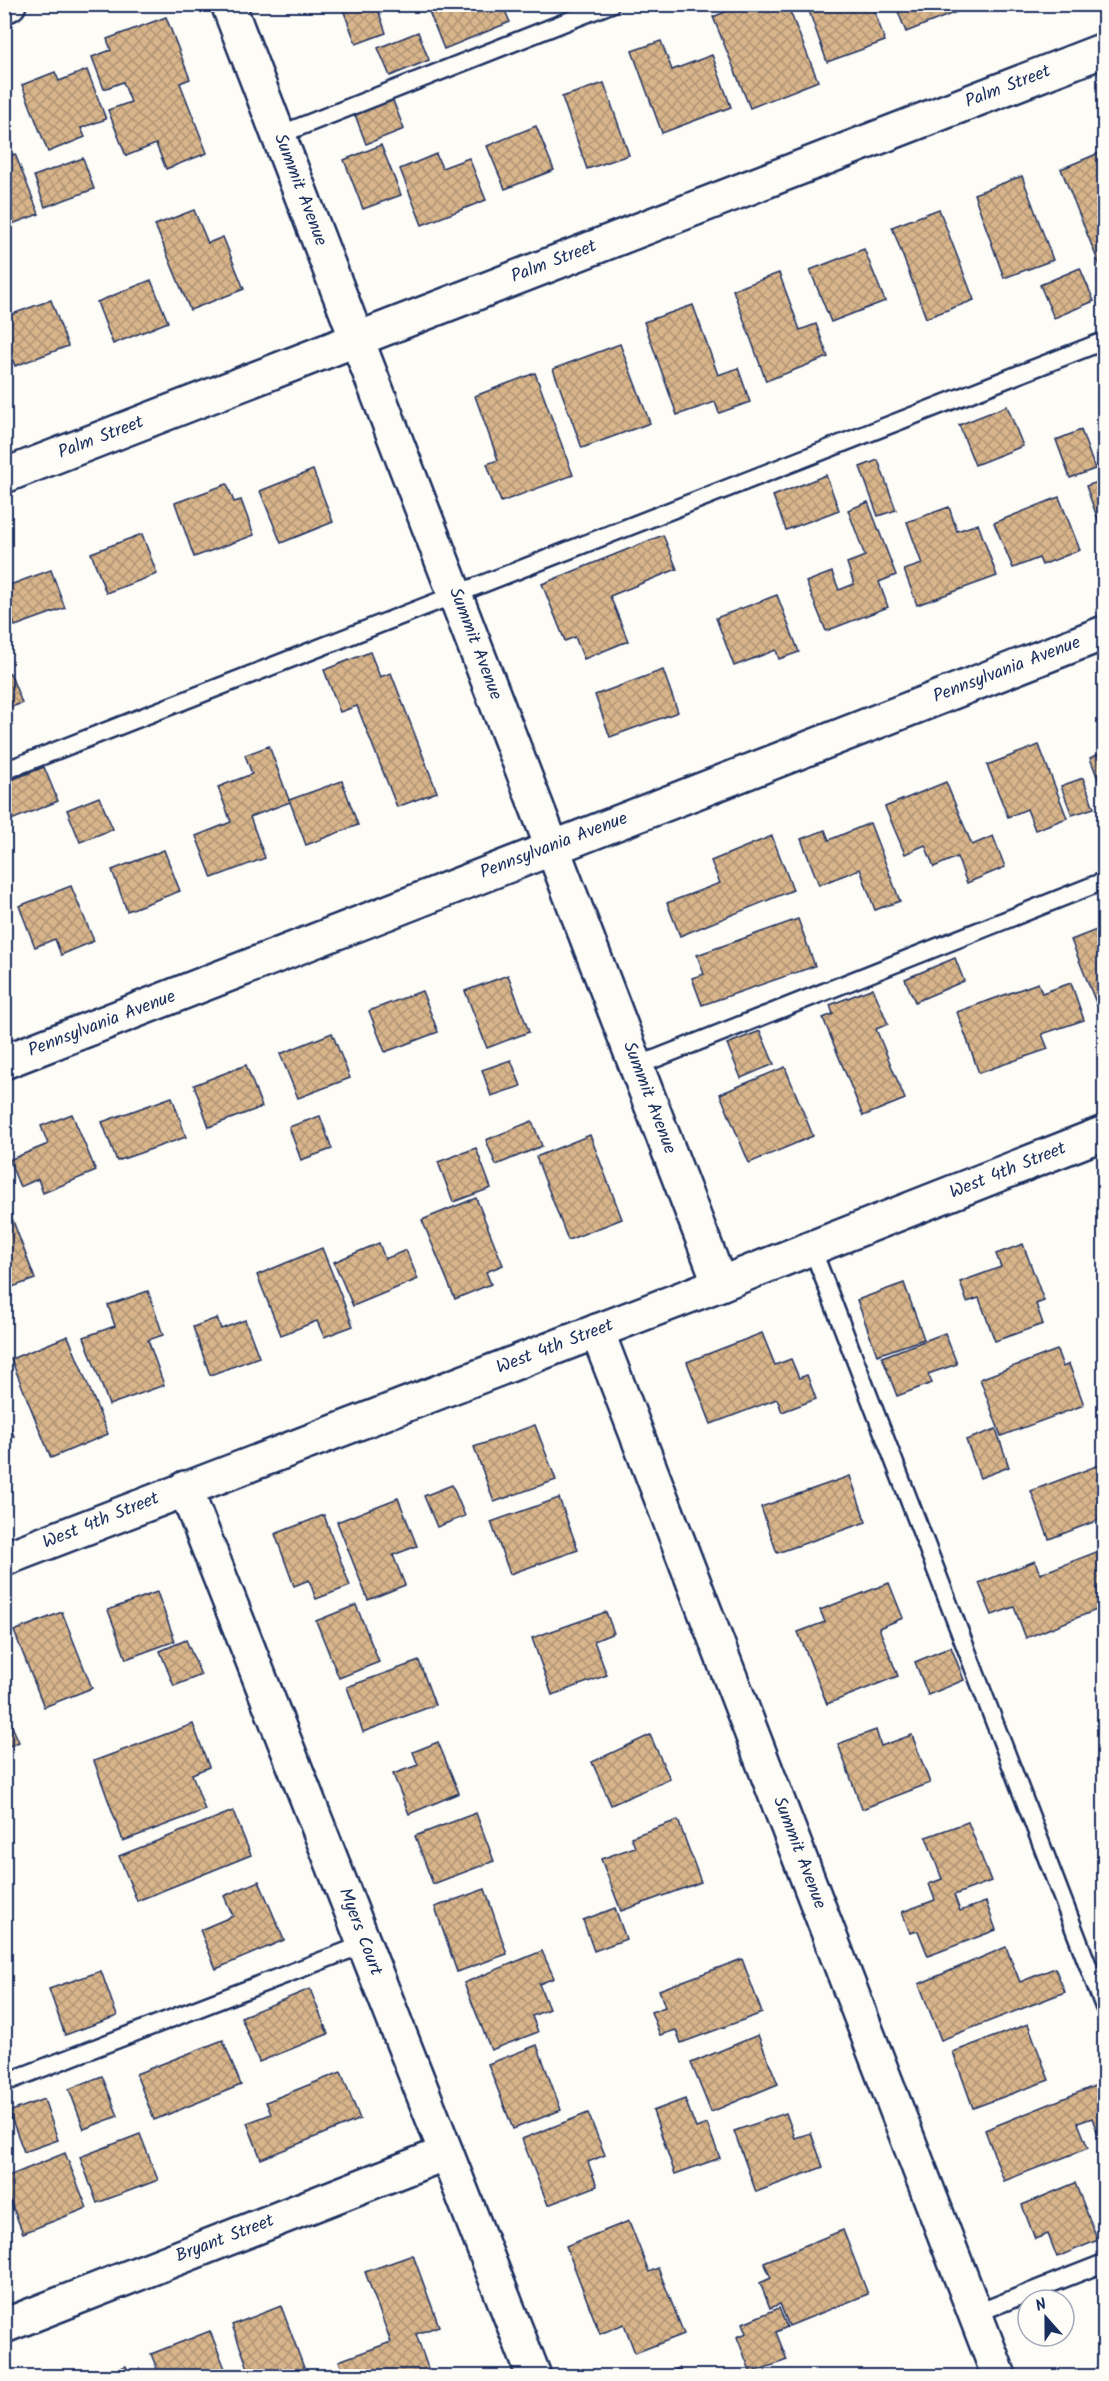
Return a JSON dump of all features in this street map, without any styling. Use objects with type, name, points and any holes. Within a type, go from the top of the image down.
[{"type":"street","points":[[4,6],[9,4]]},
{"type":"street","name":"Summit Avenue","points":[[228,4],[554,846],[720,1284]]},
{"type":"street","name":"Palm Street","points":[[4,476],[1104,50]]},
{"type":"street","name":"Pennsylvania Avenue","points":[[4,1062],[1104,633]]},
{"type":"street","name":"West 4th Street","points":[[4,1559],[1103,1138]]},
{"type":"street","name":"Summit Avenue","points":[[597,1330],[977,2313],[999,2376]]},
{"type":"street","name":"Myers Court","points":[[185,1488],[534,2376]]},
{"type":"street","name":"Bryant Street","points":[[4,2326],[446,2153]]},
{"type":"lane","points":[[279,135],[612,4]]},
{"type":"lane","points":[[4,771],[1104,341]]},
{"type":"lane","points":[[637,1066],[1104,881]]},
{"type":"lane","points":[[812,1248],[1104,2007]]},
{"type":"lane","points":[[4,2083],[364,1944]]},
{"type":"lane","points":[[977,2313],[1104,2263]]},
{"type":"building","points":[[341,4],[376,4],[386,33],[356,44]]},
{"type":"building","points":[[426,4],[502,4],[510,22],[444,49]]},
{"type":"building","points":[[744,4],[787,4],[818,81],[750,108],[713,17]]},
{"type":"building","points":[[872,4],[885,41],[827,62],[807,5]]},
{"type":"building","points":[[895,4],[974,4],[974,5],[906,32]]},
{"type":"building","points":[[166,17],[190,79],[180,83],[207,153],[166,169],[156,144],[126,156],[108,110],[131,102],[123,82],[104,89],[92,57],[111,50],[107,39]]},
{"type":"building","points":[[418,32],[429,60],[390,76],[378,48]]},
{"type":"building","points":[[661,41],[672,70],[712,55],[731,107],[662,133],[632,51]]},
{"type":"building","points":[[87,70],[106,119],[81,128],[85,137],[48,152],[22,85],[55,72],[59,81]]},
{"type":"building","points":[[604,83],[629,155],[587,169],[562,97]]},
{"type":"building","points":[[392,98],[404,129],[366,144],[354,112]]},
{"type":"building","points":[[536,126],[554,170],[505,189],[487,146]]},
{"type":"building","points":[[381,145],[401,195],[363,209],[344,160]]},
{"type":"building","points":[[1104,151],[1104,276],[1061,169]]},
{"type":"building","points":[[15,154],[39,214],[4,227],[4,158]]},
{"type":"building","points":[[436,154],[442,168],[469,158],[486,200],[422,225],[400,169]]},
{"type":"building","points":[[83,158],[94,189],[45,207],[34,176]]},
{"type":"building","points":[[1022,176],[1053,260],[1004,278],[974,194]]},
{"type":"building","points":[[939,209],[974,300],[926,318],[892,227]]},
{"type":"building","points":[[194,210],[208,243],[223,237],[244,289],[190,310],[155,225]]},
{"type":"building","points":[[864,249],[885,301],[831,322],[810,270]]},
{"type":"building","points":[[1080,268],[1094,301],[1054,318],[1040,285]]},
{"type":"building","points":[[779,273],[800,330],[816,324],[828,357],[766,381],[733,290]]},
{"type":"building","points":[[151,280],[168,322],[113,344],[97,302]]},
{"type":"building","points":[[51,300],[68,346],[15,366],[4,336],[4,317]]},
{"type":"building","points":[[693,305],[718,375],[738,368],[750,402],[719,413],[715,402],[677,415],[644,322]]},
{"type":"building","points":[[620,344],[650,423],[582,448],[553,369]]},
{"type":"building","points":[[535,373],[573,475],[501,502],[487,464],[498,460],[475,396]]},
{"type":"building","points":[[1007,406],[1023,446],[975,465],[959,425]]},
{"type":"building","points":[[1081,430],[1095,469],[1070,478],[1056,440]]},
{"type":"building","points":[[878,460],[896,510],[878,516],[860,467]]},
{"type":"building","points":[[313,470],[333,522],[281,543],[260,491]]},
{"type":"building","points":[[826,475],[839,510],[786,530],[773,496]]},
{"type":"building","points":[[1104,480],[1104,534],[1103,534],[1086,486]]},
{"type":"building","points":[[227,484],[234,502],[241,500],[254,535],[194,557],[175,503]]},
{"type":"building","points":[[1059,497],[1080,550],[1042,565],[1039,558],[1013,568],[994,523]]},
{"type":"building","points":[[868,502],[896,575],[879,582],[888,607],[826,631],[806,582],[832,572],[839,590],[854,584],[847,563],[865,556],[848,510]]},
{"type":"building","points":[[949,507],[957,531],[978,524],[997,576],[917,605],[904,570],[922,564],[907,522]]},
{"type":"building","points":[[142,534],[157,574],[106,593],[91,553]]},
{"type":"building","points":[[663,535],[677,569],[610,596],[628,641],[584,659],[575,637],[565,641],[542,584]]},
{"type":"building","points":[[51,570],[65,608],[15,626],[4,597],[4,587]]},
{"type":"building","points":[[777,595],[799,652],[779,659],[776,650],[734,666],[716,618]]},
{"type":"building","points":[[370,652],[380,677],[391,673],[437,792],[397,807],[357,706],[340,712],[324,670]]},
{"type":"building","points":[[663,670],[678,712],[610,737],[595,695]]},
{"type":"building","points":[[10,673],[22,703],[4,710],[4,675]]},
{"type":"building","points":[[1039,745],[1067,818],[1035,830],[1027,809],[1008,817],[987,765]]},
{"type":"building","points":[[269,746],[289,800],[342,781],[358,825],[306,845],[290,802],[250,817],[265,858],[212,878],[196,836],[231,822],[218,787],[252,774],[245,755]]},
{"type":"building","points":[[1104,752],[1104,795],[1090,758]]},
{"type":"building","points":[[44,767],[58,801],[4,823],[4,783]]},
{"type":"building","points":[[1083,778],[1094,808],[1072,815],[1061,786]]},
{"type":"building","points":[[946,782],[972,845],[993,836],[1005,867],[967,883],[957,857],[934,867],[925,845],[905,854],[885,807]]},
{"type":"building","points":[[99,797],[113,829],[80,842],[67,810]]},
{"type":"building","points":[[870,823],[900,901],[875,910],[860,869],[819,885],[801,839],[825,830],[829,840]]},
{"type":"building","points":[[772,836],[793,890],[680,936],[667,903],[720,883],[711,861]]},
{"type":"building","points":[[164,850],[180,891],[127,911],[112,870]]},
{"type":"building","points":[[71,886],[94,941],[61,955],[55,939],[35,947],[19,906]]},
{"type":"building","points":[[798,919],[815,966],[702,1005],[692,978],[704,974],[697,955]]},
{"type":"building","points":[[1104,927],[1104,1023],[1071,940]]},
{"type":"building","points":[[4,937],[11,957],[4,960]]},
{"type":"building","points":[[955,958],[964,981],[915,1002],[905,979]]},
{"type":"building","points":[[508,975],[529,1032],[487,1048],[465,991]]},
{"type":"building","points":[[1038,983],[1042,993],[1071,983],[1084,1020],[1042,1034],[1048,1049],[979,1073],[957,1012]]},
{"type":"building","points":[[873,988],[888,1024],[876,1029],[905,1099],[863,1116],[823,1018],[833,1014],[830,1005]]},
{"type":"building","points":[[422,991],[438,1032],[385,1052],[369,1011]]},
{"type":"building","points":[[760,1031],[774,1064],[741,1078],[727,1044]]},
{"type":"building","points":[[332,1033],[350,1078],[298,1098],[280,1054]]},
{"type":"building","points":[[511,1060],[521,1086],[491,1096],[482,1070]]},
{"type":"building","points":[[246,1065],[262,1107],[209,1127],[194,1085]]},
{"type":"building","points":[[785,1067],[813,1136],[749,1163],[720,1094]]},
{"type":"building","points":[[172,1097],[186,1137],[117,1161],[102,1122]]},
{"type":"building","points":[[72,1114],[96,1171],[43,1193],[38,1179],[20,1187],[9,1160],[48,1144],[41,1126]]},
{"type":"building","points":[[320,1116],[332,1149],[301,1160],[289,1127]]},
{"type":"building","points":[[532,1121],[542,1146],[496,1165],[486,1140]]},
{"type":"building","points":[[590,1135],[622,1219],[568,1240],[536,1157]]},
{"type":"building","points":[[476,1148],[491,1188],[453,1202],[438,1162]]},
{"type":"building","points":[[4,1197],[35,1279],[4,1290]]},
{"type":"building","points":[[476,1198],[503,1265],[486,1272],[491,1284],[455,1299],[422,1220]]},
{"type":"building","points":[[379,1243],[385,1259],[406,1250],[418,1279],[353,1306],[334,1262]]},
{"type":"building","points":[[1023,1244],[1044,1301],[1036,1304],[1043,1324],[995,1341],[979,1298],[967,1302],[960,1282],[1001,1267],[996,1254]]},
{"type":"building","points":[[322,1248],[353,1326],[324,1337],[317,1321],[281,1335],[257,1275]]},
{"type":"building","points":[[904,1283],[924,1339],[877,1355],[857,1300]]},
{"type":"building","points":[[148,1291],[163,1335],[148,1340],[164,1385],[109,1405],[84,1337],[115,1326],[108,1305]]},
{"type":"building","points":[[217,1318],[221,1329],[245,1320],[259,1357],[210,1375],[193,1327]]},
{"type":"building","points":[[762,1333],[775,1365],[791,1359],[799,1378],[807,1375],[816,1399],[782,1412],[777,1399],[711,1424],[687,1362]]},
{"type":"building","points":[[945,1333],[957,1364],[928,1374],[932,1383],[897,1396],[882,1357]]},
{"type":"building","points":[[68,1336],[108,1434],[51,1458],[11,1359]]},
{"type":"building","points":[[1057,1350],[1063,1367],[1069,1364],[1084,1405],[1001,1436],[980,1379]]},
{"type":"building","points":[[4,1412],[14,1436],[4,1440]]},
{"type":"building","points":[[535,1425],[556,1480],[494,1502],[474,1447]]},
{"type":"building","points":[[996,1429],[1009,1467],[980,1478],[966,1440]]},
{"type":"building","points":[[1104,1463],[1104,1518],[1049,1539],[1031,1491]]},
{"type":"building","points":[[850,1476],[866,1522],[777,1553],[761,1507]]},
{"type":"building","points":[[452,1485],[465,1516],[437,1527],[424,1496]]},
{"type":"building","points":[[398,1498],[417,1546],[393,1555],[405,1585],[368,1600],[337,1522]]},
{"type":"building","points":[[559,1498],[578,1550],[510,1574],[491,1522]]},
{"type":"building","points":[[324,1515],[350,1586],[316,1599],[309,1580],[294,1586],[275,1534]]},
{"type":"building","points":[[1104,1549],[1104,1607],[1026,1638],[1014,1607],[992,1615],[979,1583],[1035,1561],[1040,1574]]},
{"type":"building","points":[[889,1583],[903,1618],[879,1628],[898,1676],[827,1704],[798,1632],[825,1622],[820,1610]]},
{"type":"building","points":[[157,1592],[175,1641],[126,1659],[108,1610]]},
{"type":"building","points":[[356,1605],[379,1662],[339,1678],[316,1621]]},
{"type":"building","points":[[62,1612],[92,1688],[44,1707],[14,1631]]},
{"type":"building","points":[[606,1612],[614,1633],[594,1641],[607,1675],[552,1695],[532,1638]]},
{"type":"building","points":[[186,1640],[201,1675],[174,1686],[160,1651]]},
{"type":"building","points":[[951,1647],[964,1680],[928,1695],[915,1662]]},
{"type":"building","points":[[419,1661],[435,1705],[363,1732],[347,1687]]},
{"type":"building","points":[[4,1708],[19,1742],[4,1748]]},
{"type":"building","points":[[193,1724],[209,1767],[192,1774],[205,1810],[123,1841],[94,1761]]},
{"type":"building","points":[[876,1730],[881,1746],[912,1735],[930,1783],[862,1809],[838,1744]]},
{"type":"building","points":[[650,1735],[670,1779],[611,1805],[592,1762]]},
{"type":"building","points":[[438,1742],[459,1793],[409,1814],[393,1774],[418,1765],[413,1752]]},
{"type":"building","points":[[233,1811],[251,1855],[137,1901],[119,1856]]},
{"type":"building","points":[[476,1813],[494,1861],[433,1884],[415,1836]]},
{"type":"building","points":[[678,1820],[701,1882],[621,1911],[601,1859],[635,1847],[631,1837]]},
{"type":"building","points":[[968,1822],[991,1881],[954,1895],[960,1911],[986,1902],[996,1930],[928,1956],[918,1931],[910,1933],[902,1912],[935,1900],[929,1884],[942,1879],[926,1837]]},
{"type":"building","points":[[259,1881],[284,1940],[216,1969],[200,1930],[233,1916],[224,1896]]},
{"type":"building","points":[[485,1889],[507,1954],[457,1972],[435,1907]]},
{"type":"building","points":[[615,1908],[626,1939],[594,1951],[583,1920]]},
{"type":"building","points":[[1006,1947],[1020,1982],[1055,1968],[1065,1992],[941,2040],[919,1984]]},
{"type":"building","points":[[542,1951],[554,1978],[539,1984],[549,2009],[532,2016],[538,2032],[491,2050],[464,1983]]},
{"type":"building","points":[[742,1959],[762,2013],[681,2043],[676,2030],[660,2035],[651,2012],[665,2007],[659,1990]]},
{"type":"building","points":[[101,1971],[117,2016],[65,2035],[49,1989]]},
{"type":"building","points":[[310,1989],[328,2034],[259,2062],[241,2017]]},
{"type":"building","points":[[1028,2024],[1049,2080],[973,2108],[953,2052]]},
{"type":"building","points":[[758,2035],[778,2084],[711,2112],[691,2063]]},
{"type":"building","points":[[223,2040],[241,2085],[154,2120],[136,2074]]},
{"type":"building","points":[[537,2045],[561,2110],[513,2129],[488,2064]]},
{"type":"building","points":[[341,2072],[360,2119],[261,2159],[247,2123],[271,2114],[266,2102]]},
{"type":"building","points":[[102,2076],[118,2116],[84,2129],[69,2089]]},
{"type":"building","points":[[1104,2082],[1104,2150],[1092,2118],[1078,2123],[1088,2148],[1004,2181],[985,2130]]},
{"type":"building","points":[[44,2099],[58,2140],[24,2152],[9,2112]]},
{"type":"building","points":[[685,2099],[696,2128],[707,2124],[720,2158],[675,2174],[653,2111]]},
{"type":"building","points":[[588,2113],[605,2155],[588,2162],[597,2186],[548,2205],[522,2139]]},
{"type":"building","points":[[786,2113],[795,2138],[811,2133],[823,2167],[756,2192],[734,2131]]},
{"type":"building","points":[[140,2134],[158,2180],[97,2203],[80,2157]]},
{"type":"building","points":[[65,2153],[87,2208],[23,2233],[4,2186],[4,2178]]},
{"type":"building","points":[[1075,2183],[1098,2240],[1057,2257],[1048,2234],[1035,2239],[1022,2205]]},
{"type":"building","points":[[629,2221],[649,2272],[658,2268],[684,2334],[635,2353],[624,2324],[600,2334],[566,2246]]},
{"type":"building","points":[[843,2230],[868,2294],[789,2326],[780,2304],[770,2308],[760,2283],[771,2278],[764,2262]]},
{"type":"building","points":[[413,2255],[439,2326],[416,2334],[429,2371],[413,2376],[345,2376],[339,2361],[391,2342],[365,2272]]},
{"type":"building","points":[[281,2306],[307,2376],[251,2376],[232,2325]]},
{"type":"building","points":[[779,2308],[787,2327],[776,2332],[787,2360],[751,2373],[737,2337],[747,2333],[743,2323]]},
{"type":"building","points":[[210,2331],[228,2376],[160,2376],[151,2354]]},
{"type":"building","points":[[126,2366],[130,2376],[99,2376]]},
{"type":"building","points":[[679,2368],[683,2376],[659,2376]]}]
